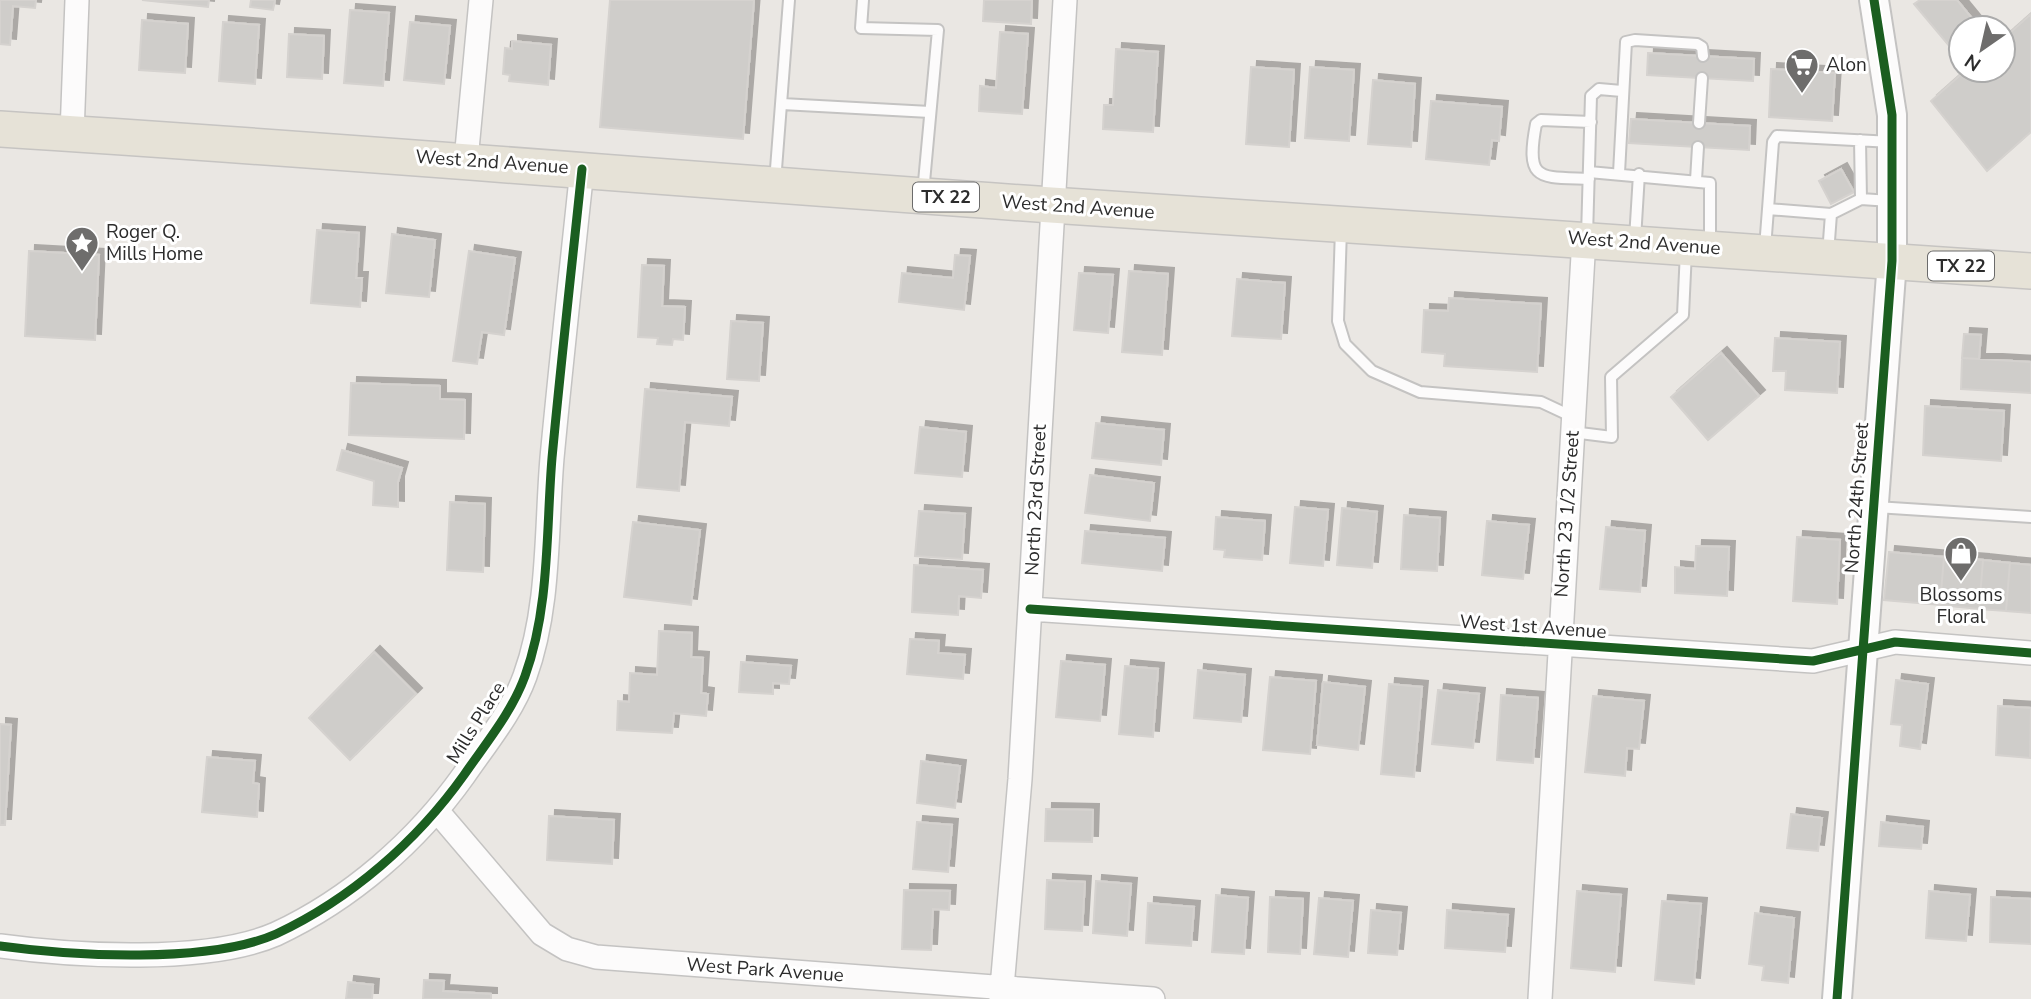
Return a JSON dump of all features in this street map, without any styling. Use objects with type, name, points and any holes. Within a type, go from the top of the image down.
[{"type":"main road","name":"West 2nd Avenue","points":[[0,129],[466,160],[923,196],[1586,238],[2031,271]]},
{"type":"street","points":[[72,134],[77,0]]},
{"type":"street","points":[[466,160],[481,0]]},
{"type":"street","name":"North 23rd Street","points":[[1002,994],[1030,609],[1065,0]]},
{"type":"street","name":"North 24th Street","points":[[1837,999],[1892,261],[1892,115],[1874,0]]},
{"type":"street","name":"Mills Place","points":[[0,946],[56,953],[151,955],[250,942],[275,934],[342,896],[388,859],[438,812],[504,718],[525,676],[541,610],[552,457],[582,169]]},
{"type":"street","name":"North 23 1/2 Street","points":[[1540,999],[1559,646],[1586,238]]},
{"type":"street","name":"West 1st Avenue","points":[[1030,609],[1813,662],[1895,642],[2031,653]]},
{"type":"street","name":"West Park Avenue","points":[[438,812],[542,934],[567,949],[596,957],[1002,994],[1153,999]]},
{"type":"lane","points":[[775,185],[789,0]]},
{"type":"lane","points":[[863,0],[862,28],[938,30],[923,196]]},
{"type":"lane","points":[[1619,173],[1626,43],[1635,40],[1703,52]]},
{"type":"lane","points":[[1699,123],[1702,78]]},
{"type":"lane","points":[[1586,238],[1594,91],[1622,91]]},
{"type":"lane","points":[[782,104],[930,113]]},
{"type":"lane","points":[[1342,223],[1338,321],[1345,344],[1372,372],[1420,392],[1541,402],[1573,425],[1612,437],[1611,377],[1683,315],[1712,188],[1710,183],[1696,180],[1639,174],[1546,177],[1537,173],[1532,164],[1536,124],[1541,120],[1591,122]]},
{"type":"lane","points":[[1764,252],[1773,142],[1777,136],[1892,142]]},
{"type":"lane","points":[[1860,140],[1861,199]]},
{"type":"lane","points":[[1696,180],[1698,147]]},
{"type":"lane","points":[[1634,242],[1639,174]]},
{"type":"lane","points":[[1768,209],[1831,214],[1861,199],[1892,201]]},
{"type":"lane","points":[[1828,257],[1831,214]]},
{"type":"lane","points":[[1873,507],[2031,517]]},
{"type":"building","points":[[0,0],[36,0],[35,8],[13,6],[10,45],[0,44]]},
{"type":"building","points":[[142,0],[209,0],[208,7]]},
{"type":"building","points":[[251,0],[275,0],[273,10],[250,7]]},
{"type":"building","points":[[610,0],[754,0],[743,139],[600,127]]},
{"type":"building","points":[[984,0],[1032,0],[1031,24],[983,21]]},
{"type":"building","points":[[1920,0],[1957,0],[1968,14],[1947,14],[1947,43],[1914,4]]},
{"type":"building","points":[[350,10],[389,13],[383,86],[344,83]]},
{"type":"building","points":[[2031,14],[2031,132],[1987,171],[1931,101],[1950,84],[2017,84],[2017,26]]},
{"type":"building","points":[[142,20],[188,24],[185,73],[139,70]]},
{"type":"building","points":[[223,22],[259,25],[255,84],[219,81]]},
{"type":"building","points":[[410,22],[450,26],[444,84],[404,80]]},
{"type":"building","points":[[1000,32],[1028,34],[1022,114],[979,111],[980,86],[996,88]]},
{"type":"building","points":[[289,34],[324,36],[322,79],[287,77]]},
{"type":"building","points":[[512,41],[551,45],[548,85],[509,81],[510,75],[503,74],[505,48],[512,49]]},
{"type":"building","points":[[1116,49],[1158,52],[1153,132],[1103,129],[1104,105],[1113,105]]},
{"type":"building","points":[[1648,53],[1754,59],[1753,81],[1647,75]]},
{"type":"building","points":[[1251,67],[1294,70],[1289,147],[1246,144]]},
{"type":"building","points":[[1310,67],[1354,70],[1349,141],[1305,138]]},
{"type":"building","name":"Alon","points":[[1771,69],[1835,73],[1832,121],[1769,117]]},
{"type":"building","points":[[1373,80],[1415,84],[1411,147],[1368,144]]},
{"type":"building","points":[[1431,101],[1502,107],[1499,141],[1492,140],[1489,165],[1426,159]]},
{"type":"building","points":[[1631,119],[1750,126],[1749,150],[1629,143]]},
{"type":"building","points":[[1841,169],[1854,192],[1831,204],[1819,181]]},
{"type":"building","points":[[317,230],[359,233],[356,278],[362,278],[360,307],[311,303]]},
{"type":"building","points":[[392,234],[435,240],[429,297],[386,293]]},
{"type":"building","points":[[29,251],[99,255],[95,340],[25,336]]},
{"type":"building","points":[[469,251],[515,258],[504,335],[482,332],[477,364],[453,361]]},
{"type":"building","points":[[955,255],[970,256],[964,310],[899,302],[902,273],[953,278]]},
{"type":"building","points":[[642,265],[664,266],[662,306],[685,307],[683,340],[673,339],[672,345],[657,344],[658,338],[638,337]]},
{"type":"building","points":[[1129,271],[1168,274],[1162,355],[1122,352]]},
{"type":"building","points":[[1079,273],[1113,275],[1108,333],[1074,330]]},
{"type":"building","points":[[1237,279],[1285,283],[1281,339],[1232,336]]},
{"type":"building","points":[[1449,298],[1541,304],[1537,372],[1444,366],[1445,354],[1422,352],[1424,310],[1448,311]]},
{"type":"building","points":[[731,321],[763,323],[759,381],[727,379]]},
{"type":"building","points":[[1964,334],[1981,335],[1979,359],[1962,358]]},
{"type":"building","points":[[1775,338],[1840,342],[1837,393],[1785,390],[1786,371],[1773,371]]},
{"type":"building","points":[[1721,353],[1759,396],[1708,440],[1671,397]]},
{"type":"building","points":[[1962,358],[2031,362],[2031,393],[1961,389]]},
{"type":"building","points":[[351,383],[440,386],[440,399],[465,400],[464,439],[349,435]]},
{"type":"building","points":[[645,389],[732,397],[729,426],[685,422],[679,491],[637,487]]},
{"type":"building","points":[[1925,406],[2004,411],[2001,461],[1923,455]]},
{"type":"building","points":[[1096,423],[1164,430],[1161,465],[1092,458]]},
{"type":"building","points":[[920,427],[966,432],[962,477],[915,473]]},
{"type":"building","points":[[342,450],[402,468],[398,482],[398,507],[373,505],[374,481],[337,470]]},
{"type":"building","points":[[1090,475],[1154,483],[1150,521],[1085,513]]},
{"type":"building","points":[[450,502],[485,504],[483,572],[447,570]]},
{"type":"building","points":[[1295,507],[1328,510],[1323,566],[1290,563]]},
{"type":"building","points":[[1342,508],[1377,512],[1372,568],[1337,565]]},
{"type":"building","points":[[919,511],[965,514],[962,559],[915,556]]},
{"type":"building","points":[[1404,515],[1440,518],[1437,571],[1401,569]]},
{"type":"building","points":[[1216,517],[1265,521],[1262,560],[1224,557],[1225,550],[1214,549]]},
{"type":"building","points":[[1487,521],[1529,525],[1523,579],[1482,575]]},
{"type":"building","points":[[633,522],[700,530],[691,605],[624,597]]},
{"type":"building","points":[[1606,527],[1645,531],[1640,592],[1600,589]]},
{"type":"building","points":[[1085,531],[1165,538],[1162,571],[1082,563]]},
{"type":"building","points":[[1797,537],[1840,540],[1837,604],[1793,601]]},
{"type":"building","points":[[1696,546],[1729,547],[1727,596],[1675,593],[1675,567],[1695,569]]},
{"type":"building","points":[[1889,552],[1944,557],[1940,605],[1884,600]]},
{"type":"building","name":"Blossoms Floral","points":[[1944,557],[1983,560],[1979,609],[1940,605]]},
{"type":"building","points":[[1983,560],[2010,563],[2006,611],[1979,609]]},
{"type":"building","points":[[2010,563],[2031,565],[2031,613],[2006,611]]},
{"type":"building","points":[[914,565],[983,570],[981,598],[959,596],[958,615],[912,612]]},
{"type":"building","points":[[659,631],[692,633],[691,657],[703,658],[701,693],[708,694],[706,716],[674,713],[672,733],[617,730],[618,701],[629,702],[630,673],[657,675]]},
{"type":"building","points":[[910,639],[939,641],[938,653],[965,655],[963,679],[907,674]]},
{"type":"building","points":[[374,652],[416,694],[350,760],[309,718]]},
{"type":"building","points":[[1061,661],[1105,665],[1100,721],[1056,717]]},
{"type":"building","points":[[741,662],[791,666],[789,684],[773,683],[773,694],[739,692]]},
{"type":"building","points":[[1125,666],[1158,669],[1153,737],[1119,734]]},
{"type":"building","points":[[1198,670],[1245,675],[1241,722],[1194,718]]},
{"type":"building","points":[[1270,677],[1316,681],[1310,754],[1263,750]]},
{"type":"building","points":[[1896,680],[1928,684],[1920,749],[1900,746],[1902,725],[1891,724]]},
{"type":"building","points":[[1323,682],[1365,687],[1358,750],[1317,745]]},
{"type":"building","points":[[1389,684],[1422,687],[1414,777],[1381,774]]},
{"type":"building","points":[[1438,690],[1479,694],[1473,748],[1432,744]]},
{"type":"building","points":[[1501,695],[1538,698],[1533,763],[1497,760]]},
{"type":"building","points":[[1593,696],[1644,701],[1639,749],[1627,748],[1625,776],[1585,772]]},
{"type":"building","points":[[1998,706],[2031,708],[2030,758],[1996,755]]},
{"type":"building","points":[[0,724],[11,725],[5,825],[0,825]]},
{"type":"building","points":[[207,757],[255,761],[253,783],[259,784],[257,817],[202,812]]},
{"type":"building","points":[[921,761],[960,766],[955,808],[917,803]]},
{"type":"building","points":[[1046,809],[1093,810],[1092,842],[1045,841]]},
{"type":"building","points":[[1791,814],[1822,818],[1818,851],[1787,848]]},
{"type":"building","points":[[549,816],[614,820],[612,864],[547,860]]},
{"type":"building","points":[[917,822],[952,825],[948,872],[913,869]]},
{"type":"building","points":[[1881,822],[1923,827],[1921,849],[1879,846]]},
{"type":"building","points":[[1047,880],[1085,882],[1082,931],[1045,929]]},
{"type":"building","points":[[1096,881],[1131,884],[1127,936],[1093,933]]},
{"type":"building","points":[[904,890],[950,891],[949,910],[933,909],[931,950],[902,949]]},
{"type":"building","points":[[1577,891],[1621,895],[1615,972],[1571,968]]},
{"type":"building","points":[[1929,891],[1970,895],[1966,941],[1926,938]]},
{"type":"building","points":[[1216,895],[1248,898],[1244,954],[1212,952]]},
{"type":"building","points":[[1270,897],[1303,899],[1300,954],[1268,952]]},
{"type":"building","points":[[1991,897],[2031,899],[2031,944],[1990,942]]},
{"type":"building","points":[[1319,898],[1353,901],[1348,957],[1314,954]]},
{"type":"building","points":[[1662,901],[1701,904],[1694,984],[1655,980]]},
{"type":"building","points":[[1148,903],[1194,907],[1191,946],[1146,943]]},
{"type":"building","points":[[1371,910],[1401,913],[1397,955],[1368,953]]},
{"type":"building","points":[[1447,910],[1508,915],[1505,952],[1445,948]]},
{"type":"building","points":[[1755,913],[1794,918],[1788,983],[1762,980],[1764,966],[1749,964]]},
{"type":"building","points":[[424,980],[444,981],[443,991],[491,994],[491,999],[423,999]]},
{"type":"building","points":[[348,982],[373,985],[372,999],[346,999]]},
{"type":"cycle path","points":[[1837,999],[1892,261],[1892,115],[1874,0]]},
{"type":"cycle path","points":[[0,946],[101,955],[178,954],[248,944],[276,934],[330,904],[380,866],[425,823],[464,775],[498,727],[520,689],[539,623],[546,568],[552,458],[582,169]]},
{"type":"cycle path","points":[[1030,609],[1813,661],[1895,642],[2031,653]]},
{"type":"place","name":"Alon","points":[[1802,95]]},
{"type":"place","name":"Roger Q. Mills Home","points":[[82,273]]},
{"type":"place","name":"Blossoms Floral","points":[[1961,583]]}]
